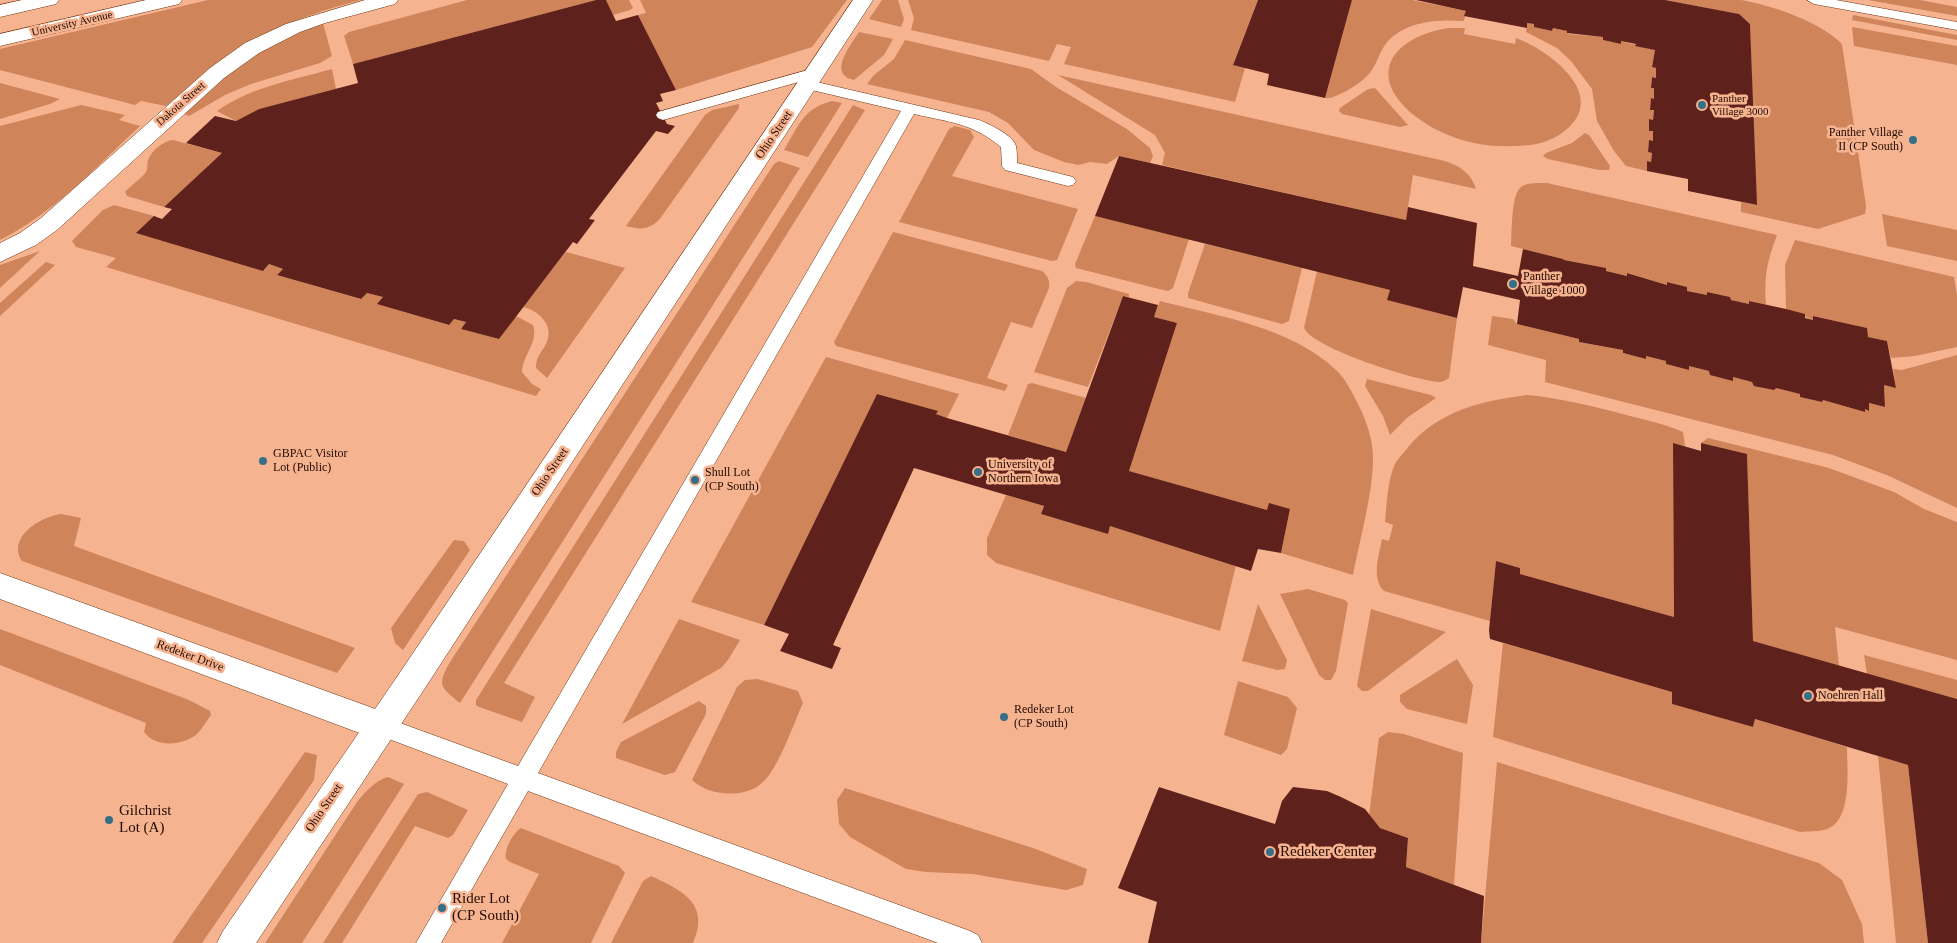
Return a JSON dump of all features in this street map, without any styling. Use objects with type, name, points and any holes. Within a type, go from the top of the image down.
[{"type":"street","points":[[0,11],[50,0]]},
{"type":"street","name":"University Avenue","points":[[0,40],[172,0]]},
{"type":"street","name":"Dakota Street","points":[[0,253],[28,239],[49,224],[217,73],[252,48],[318,18],[388,0]]},
{"type":"street","name":"Ohio Street","points":[[235,943],[863,0]]},
{"type":"street","name":"Redeker Drive","points":[[0,586],[381,726]]},
{"type":"lane","points":[[1814,0],[1957,26]]},
{"type":"lane","points":[[663,115],[811,79],[910,109],[974,123],[991,131],[1008,145],[1010,166],[1068,181]]},
{"type":"lane","points":[[428,943],[910,109]]},
{"type":"lane","points":[[381,726],[970,943]]},
{"type":"shaded area","points":[[208,0],[360,0],[296,20],[246,44],[222,60],[166,106],[141,101],[135,105],[0,70],[0,49]]},
{"type":"shaded area","points":[[467,0],[596,0],[353,64],[344,36],[349,32]]},
{"type":"shaded area","points":[[606,0],[629,0],[633,8],[613,15]]},
{"type":"shaded area","points":[[640,0],[847,0],[812,47],[676,90],[638,15],[646,13]]},
{"type":"shaded area","points":[[882,0],[898,0],[904,19],[901,27],[869,19]]},
{"type":"shaded area","points":[[908,0],[1258,0],[1233,64],[1245,68],[1235,102],[1064,64],[1071,47],[1057,44],[1049,61],[911,30],[914,18]]},
{"type":"shaded area","points":[[1352,0],[1412,0],[1466,11],[1464,21],[1425,22],[1406,28],[1386,43],[1374,67],[1365,78],[1341,94],[1325,98]]},
{"type":"shaded area","points":[[1665,0],[1741,0],[1753,2],[1781,10],[1809,22],[1833,36],[1842,44],[1866,206],[1865,214],[1818,229],[1741,212],[1741,202],[1756,205],[1750,24],[1738,14]]},
{"type":"shaded area","points":[[1868,0],[1920,0],[1957,7],[1957,16]]},
{"type":"shaded area","points":[[1853,15],[1957,35],[1957,40],[1852,20]]},
{"type":"shaded area","points":[[323,23],[332,56],[320,63],[251,84],[225,95],[189,116],[182,113],[242,61],[277,41]]},
{"type":"shaded area","points":[[1527,23],[1552,31],[1553,28],[1567,31],[1568,34],[1603,37],[1603,40],[1621,44],[1621,41],[1655,50],[1652,67],[1656,68],[1656,78],[1652,77],[1651,88],[1654,88],[1654,99],[1651,99],[1650,110],[1654,110],[1653,120],[1649,119],[1649,130],[1653,131],[1653,141],[1649,141],[1648,152],[1652,153],[1651,162],[1647,161],[1647,171],[1626,166],[1614,151],[1597,121],[1592,89],[1571,61],[1557,48],[1526,32]]},
{"type":"shaded area","points":[[1852,27],[1957,46],[1957,65],[1854,46]]},
{"type":"shaded area","points":[[1448,28],[1465,28],[1464,34],[1515,44],[1516,38],[1546,54],[1572,79],[1579,93],[1581,107],[1574,121],[1559,135],[1536,144],[1499,146],[1461,140],[1437,130],[1415,116],[1400,101],[1391,86],[1389,73],[1392,60],[1400,49],[1412,40]]},
{"type":"shaded area","points":[[859,32],[893,39],[884,55],[854,80],[846,77],[842,72],[842,66],[847,51]]},
{"type":"shaded area","points":[[905,40],[1031,69],[1056,87],[1127,129],[1150,148],[1153,156],[1150,163],[1119,156],[1107,164],[1090,162],[1078,165],[1064,162],[1034,150],[1008,123],[989,112],[867,84],[874,75],[894,59]]},
{"type":"shaded area","points":[[332,69],[336,89],[259,109],[236,121],[217,111],[258,90]]},
{"type":"shaded area","points":[[1058,75],[1445,161],[1468,174],[1476,189],[1413,175],[1406,220],[1162,165],[1165,153],[1155,135]]},
{"type":"shaded area","points":[[0,83],[60,99],[50,104],[0,119]]},
{"type":"shaded area","points":[[1375,88],[1408,125],[1400,127],[1342,114],[1339,111],[1340,108],[1368,89]]},
{"type":"shaded area","points":[[832,101],[842,103],[808,157],[784,150],[802,120],[814,108]]},
{"type":"shaded area","points":[[739,104],[739,108],[659,220],[651,226],[644,228],[626,226],[705,115],[712,110]]},
{"type":"shaded area","points":[[81,105],[125,115],[119,120],[140,126],[91,173],[56,203],[20,229],[0,240],[0,126]]},
{"type":"shaded area","points":[[853,105],[865,110],[504,683],[535,697],[522,722],[479,707],[476,705],[476,700]]},
{"type":"shaded area","points":[[955,126],[970,130],[974,137],[952,176],[1078,209],[1057,260],[1052,261],[899,222],[949,129]]},
{"type":"shaded area","points":[[1585,133],[1589,135],[1610,166],[1609,170],[1599,170],[1548,159],[1543,156],[1546,153],[1572,143]]},
{"type":"shaded area","points":[[173,140],[222,153],[164,207],[127,196],[125,192],[146,172],[148,160],[152,153],[162,144]]},
{"type":"shaded area","points":[[779,161],[800,168],[460,703],[448,693],[442,681],[450,662],[774,164]]},
{"type":"shaded area","points":[[1547,183],[1777,235],[1767,269],[1765,286],[1766,305],[1749,301],[1749,304],[1731,300],[1730,297],[1707,292],[1707,295],[1687,291],[1687,287],[1667,282],[1667,285],[1628,273],[1627,276],[1606,271],[1605,268],[1564,260],[1511,246],[1513,206],[1517,192],[1526,185]]},
{"type":"shaded area","points":[[114,205],[154,216],[263,271],[269,264],[283,269],[277,275],[360,299],[367,293],[383,297],[378,304],[448,325],[454,319],[466,322],[461,329],[499,339],[516,316],[533,325],[534,337],[522,372],[532,384],[541,389],[536,396],[106,267],[116,258],[76,247],[72,241],[103,210]]},
{"type":"shaded area","points":[[1882,214],[1957,230],[1957,261],[1887,246]]},
{"type":"shaded area","points":[[1095,216],[1189,239],[1173,288],[1168,291],[1076,268],[1075,264]]},
{"type":"shaded area","points":[[893,232],[1042,271],[1047,276],[1049,288],[1032,328],[1011,322],[987,378],[1008,385],[1005,391],[836,346],[834,342]]},
{"type":"shaded area","points":[[1795,240],[1954,277],[1957,295],[1957,347],[1915,356],[1891,358],[1887,341],[1868,337],[1866,328],[1814,316],[1813,320],[1786,309],[1785,265]]},
{"type":"shaded area","points":[[1205,244],[1302,268],[1289,321],[1282,324],[1188,298],[1188,293]]},
{"type":"shaded area","points":[[40,251],[0,288],[0,265]]},
{"type":"shaded area","points":[[566,252],[625,268],[547,378],[536,368],[536,363],[548,338],[548,327],[538,314],[523,307]]},
{"type":"shaded area","points":[[46,262],[55,265],[0,316],[0,303]]},
{"type":"shaded area","points":[[1317,271],[1390,290],[1388,300],[1457,318],[1449,378],[1439,382],[1388,370],[1345,354],[1312,336],[1304,328]]},
{"type":"shaded area","points":[[1076,281],[1129,294],[1129,297],[1123,296],[1088,387],[1034,372],[1067,288]]},
{"type":"shaded area","points":[[1160,301],[1229,318],[1275,333],[1317,355],[1335,369],[1345,381],[1356,399],[1366,422],[1373,455],[1369,498],[1353,575],[1281,553],[1290,510],[1267,510],[1129,471],[1177,323],[1154,317]]},
{"type":"shaded area","points":[[1492,316],[1513,319],[1517,324],[1579,339],[1579,342],[1623,350],[1623,353],[1646,359],[1646,356],[1666,361],[1666,364],[1689,370],[1689,366],[1733,380],[1733,377],[1800,394],[1801,397],[1822,402],[1823,400],[1865,412],[1865,409],[1869,411],[1869,403],[1885,407],[1884,385],[1896,388],[1893,369],[1902,370],[1957,355],[1957,508],[1889,476],[1833,455],[1545,382],[1546,360],[1488,345]]},
{"type":"shaded area","points":[[826,357],[959,394],[947,418],[936,414],[937,411],[877,394],[764,625],[691,602]]},
{"type":"shaded area","points":[[1367,379],[1431,395],[1436,398],[1408,417],[1390,435],[1383,416],[1365,386]]},
{"type":"shaded area","points":[[1032,383],[1086,398],[1066,452],[1008,435],[1028,384]]},
{"type":"shaded area","points":[[1527,395],[1596,407],[1683,432],[1685,446],[1673,444],[1674,617],[1520,574],[1520,568],[1496,561],[1490,621],[1384,591],[1380,586],[1377,573],[1378,559],[1382,539],[1389,541],[1393,525],[1385,522],[1390,478],[1398,459],[1421,434],[1448,416],[1478,404]]},
{"type":"shaded area","points":[[1708,438],[1829,468],[1894,492],[1924,509],[1957,522],[1957,660],[1835,627],[1839,666],[1753,641],[1747,455],[1701,443]]},
{"type":"shaded area","points":[[1006,495],[1044,506],[1041,514],[1107,533],[1110,526],[1236,565],[1220,631],[996,563],[987,555],[987,538]]},
{"type":"shaded area","points":[[61,514],[81,518],[74,546],[355,648],[337,673],[22,561],[19,544],[22,536],[35,524]]},
{"type":"shaded area","points":[[454,540],[464,541],[470,550],[403,650],[395,643],[391,628]]},
{"type":"shaded area","points":[[1308,589],[1345,600],[1348,603],[1336,671],[1331,680],[1325,680],[1319,675],[1280,594]]},
{"type":"shaded area","points":[[1258,604],[1287,660],[1285,669],[1277,670],[1242,661]]},
{"type":"shaded area","points":[[1371,609],[1446,632],[1368,691],[1362,691],[1357,686]]},
{"type":"shaded area","points":[[679,619],[740,640],[721,668],[622,724]]},
{"type":"shaded area","points":[[0,629],[189,700],[210,711],[211,715],[199,732],[191,738],[169,744],[155,741],[144,732],[146,723],[0,665]]},
{"type":"shaded area","points":[[1503,643],[1672,692],[1672,704],[1753,727],[1755,719],[1847,747],[1847,792],[1841,815],[1835,824],[1827,829],[1800,832],[1493,737]]},
{"type":"shaded area","points":[[1864,655],[1957,680],[1957,699],[1867,674]]},
{"type":"shaded area","points":[[1457,659],[1473,685],[1467,724],[1407,709],[1400,702],[1400,695]]},
{"type":"shaded area","points":[[758,679],[798,691],[803,703],[780,757],[769,776],[763,782],[739,793],[714,792],[692,780],[737,687],[745,680]]},
{"type":"shaded area","points":[[1238,681],[1288,697],[1297,708],[1287,749],[1281,755],[1224,735]]},
{"type":"shaded area","points":[[699,701],[706,706],[706,714],[675,772],[665,775],[616,758],[616,752],[621,742]]},
{"type":"shaded area","points":[[1388,732],[1404,734],[1463,753],[1454,885],[1406,867],[1408,838],[1380,828],[1369,815],[1379,738]]},
{"type":"shaded area","points":[[305,752],[317,755],[314,780],[202,943],[172,943]]},
{"type":"shaded area","points":[[1878,756],[1908,765],[1928,943],[1896,943]]},
{"type":"shaded area","points":[[1497,762],[1819,863],[1842,880],[1862,924],[1864,943],[1481,943]]},
{"type":"shaded area","points":[[388,777],[404,784],[302,943],[265,943],[357,802],[367,790]]},
{"type":"shaded area","points":[[845,788],[1033,848],[1087,869],[1083,885],[1066,890],[973,874],[926,872],[906,869],[850,837],[839,824],[837,800]]},
{"type":"shaded area","points":[[427,792],[468,810],[453,835],[448,838],[415,826],[342,943],[323,943],[418,794]]},
{"type":"shaded area","points":[[521,828],[619,866],[625,873],[591,943],[502,943],[539,874],[506,859],[506,851],[510,842]]},
{"type":"shaded area","points":[[651,876],[682,893],[696,908],[698,929],[693,943],[611,943],[643,881]]},
{"type":"building","points":[[596,0],[606,0],[616,21],[638,15],[676,90],[660,94],[663,101],[656,103],[667,124],[675,126],[668,134],[656,131],[589,219],[595,220],[577,244],[573,242],[499,339],[461,329],[466,322],[454,319],[449,325],[377,304],[383,297],[367,293],[361,299],[277,275],[283,269],[269,264],[263,271],[136,233],[154,216],[162,219],[172,209],[164,207],[222,153],[186,143],[215,116],[236,121],[259,109],[358,83],[353,64]]},
{"type":"building","points":[[1258,0],[1352,0],[1325,98],[1267,85],[1269,74],[1233,65]]},
{"type":"building","name":"Panther Village 3000","points":[[1416,0],[1665,0],[1739,14],[1750,24],[1757,205],[1688,191],[1688,179],[1647,171],[1647,161],[1651,162],[1652,153],[1648,152],[1649,140],[1653,141],[1653,131],[1649,131],[1649,119],[1653,120],[1654,110],[1650,110],[1651,98],[1654,99],[1654,88],[1651,88],[1652,77],[1656,78],[1656,68],[1652,67],[1655,50],[1621,41],[1621,44],[1603,40],[1603,37],[1567,33],[1567,31],[1553,28],[1552,31],[1534,27],[1534,24],[1527,23],[1527,28],[1464,16],[1466,11]]},
{"type":"building","name":"Panther Village 1000","points":[[1119,156],[1406,220],[1408,207],[1477,223],[1473,266],[1518,276],[1523,249],[1564,260],[1606,268],[1606,271],[1627,276],[1627,273],[1667,285],[1667,282],[1687,287],[1687,291],[1707,295],[1707,292],[1730,297],[1731,300],[1749,304],[1749,301],[1786,309],[1805,314],[1805,318],[1813,320],[1813,316],[1867,328],[1868,337],[1887,341],[1896,388],[1884,385],[1885,407],[1869,403],[1869,411],[1865,409],[1865,412],[1823,400],[1822,402],[1800,397],[1800,394],[1776,388],[1774,390],[1754,386],[1752,382],[1733,377],[1733,381],[1710,375],[1709,371],[1689,366],[1689,370],[1666,364],[1666,361],[1646,356],[1646,359],[1623,353],[1623,350],[1579,342],[1579,339],[1517,324],[1520,300],[1463,287],[1457,318],[1387,300],[1390,290],[1095,216]]},
{"type":"building","points":[[1123,296],[1158,305],[1154,317],[1177,323],[1129,471],[1267,510],[1269,503],[1290,509],[1281,553],[1258,549],[1251,571],[1110,526],[1108,534],[1041,514],[1044,506],[914,468],[833,645],[841,648],[832,669],[780,651],[789,634],[764,625],[877,394],[938,411],[936,414],[947,418],[1066,452]]},
{"type":"building","name":"Noehren Hall","points":[[1673,443],[1701,451],[1701,443],[1747,454],[1753,641],[1957,699],[1957,943],[1928,943],[1908,765],[1755,719],[1753,727],[1672,704],[1672,692],[1490,639],[1489,630],[1496,561],[1520,568],[1520,574],[1674,617]]},
{"type":"building","name":"Redeker Center","points":[[1159,787],[1275,824],[1282,801],[1293,787],[1327,791],[1341,797],[1365,809],[1380,828],[1408,838],[1406,867],[1484,896],[1481,943],[1148,943],[1157,902],[1118,888]]},
{"type":"place","name":"Panther Village 3000","points":[[1702,105]]},
{"type":"place","name":"Panther Village II (CP South)","points":[[1913,140]]},
{"type":"place","name":"Panther Village 1000","points":[[1513,284]]},
{"type":"place","name":"GBPAC Visitor Lot (Public)","points":[[263,461]]},
{"type":"place","name":"University of Northern Iowa","points":[[978,472]]},
{"type":"place","name":"Shull Lot (CP South)","points":[[695,480]]},
{"type":"place","name":"Noehren Hall","points":[[1808,696]]},
{"type":"place","name":"Redeker Lot (CP South)","points":[[1004,717]]},
{"type":"place","name":"Gilchrist Lot (A)","points":[[109,820]]},
{"type":"place","name":"Redeker Center","points":[[1270,852]]},
{"type":"place","name":"Rider Lot (CP South)","points":[[442,908]]}]
